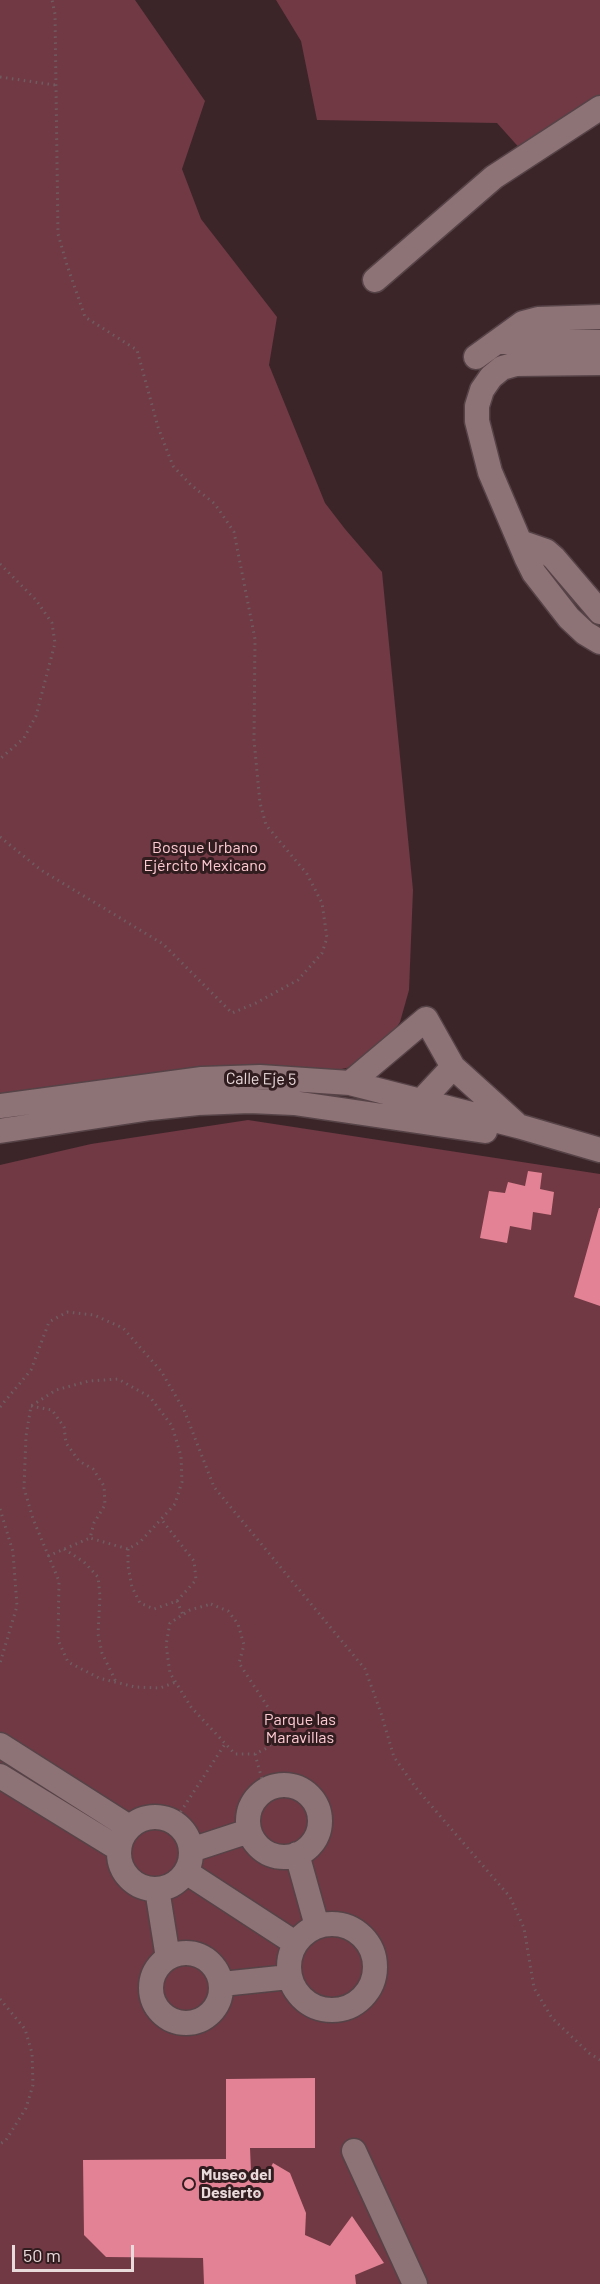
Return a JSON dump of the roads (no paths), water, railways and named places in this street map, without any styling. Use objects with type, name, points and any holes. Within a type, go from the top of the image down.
[{"type":"street","points":[[375,280],[494,177],[600,108]]},
{"type":"street","points":[[600,317],[516,364],[502,368],[491,377],[482,390],[477,406],[477,422],[490,472],[534,573],[569,618],[585,633],[600,642]]},
{"type":"street","points":[[476,357],[523,323],[538,319],[556,341],[600,363]]},
{"type":"street","points":[[556,341],[600,342]]},
{"type":"street","points":[[520,542],[546,551],[600,612]]},
{"type":"street","points":[[350,1083],[426,1019],[453,1067],[518,1131],[553,1137],[600,1150]]},
{"type":"street","points":[[402,1119],[453,1067]]},
{"type":"street","name":"Calle Eje 5","points":[[0,1106],[202,1079],[260,1077],[350,1083],[422,1101],[518,1131]]},
{"type":"street","name":"Calle Eje 5","points":[[0,1131],[151,1108],[250,1101],[294,1103],[402,1119],[518,1131]]},
{"type":"street","points":[[0,1745],[129,1827]]},
{"type":"street","points":[[0,1776],[119,1849]]},
{"type":"street","points":[[288,1785],[300,1788],[310,1795],[320,1816],[315,1839],[307,1848],[285,1857],[263,1850],[254,1841],[249,1831],[250,1808],[256,1797],[276,1786],[288,1785]]},
{"type":"street","points":[[152,1816],[163,1817],[183,1829],[189,1839],[189,1861],[178,1881],[168,1887],[157,1889],[134,1882],[125,1873],[120,1862],[119,1849],[122,1838],[129,1827],[152,1816]]},
{"type":"street","points":[[189,1861],[249,1831]]},
{"type":"street","points":[[297,1854],[317,1926]]},
{"type":"street","points":[[189,1861],[295,1943]]},
{"type":"street","points":[[157,1889],[168,1958]]},
{"type":"street","points":[[332,1923],[346,1926],[364,1938],[374,1957],[375,1972],[371,1986],[363,1998],[352,2006],[337,2011],[323,2010],[310,2005],[298,1996],[289,1977],[289,1956],[295,1943],[317,1926],[332,1923]]},
{"type":"street","points":[[190,1953],[212,1963],[218,1973],[222,1984],[221,1996],[216,2007],[198,2022],[186,2024],[174,2022],[156,2007],[152,1997],[153,1975],[159,1965],[168,1958],[190,1953]]},
{"type":"street","points":[[222,1984],[289,1977]]},
{"type":"street","points":[[354,2151],[415,2284]]},
{"type":"place","name":"Museo del Desierto","points":[[189,2184]]},
{"type":"park label","name":"Bosque Urbano Ejército Mexicano","points":[[205,857]]},
{"type":"park label","name":"Parque las Maravillas","points":[[300,1729]]}]
